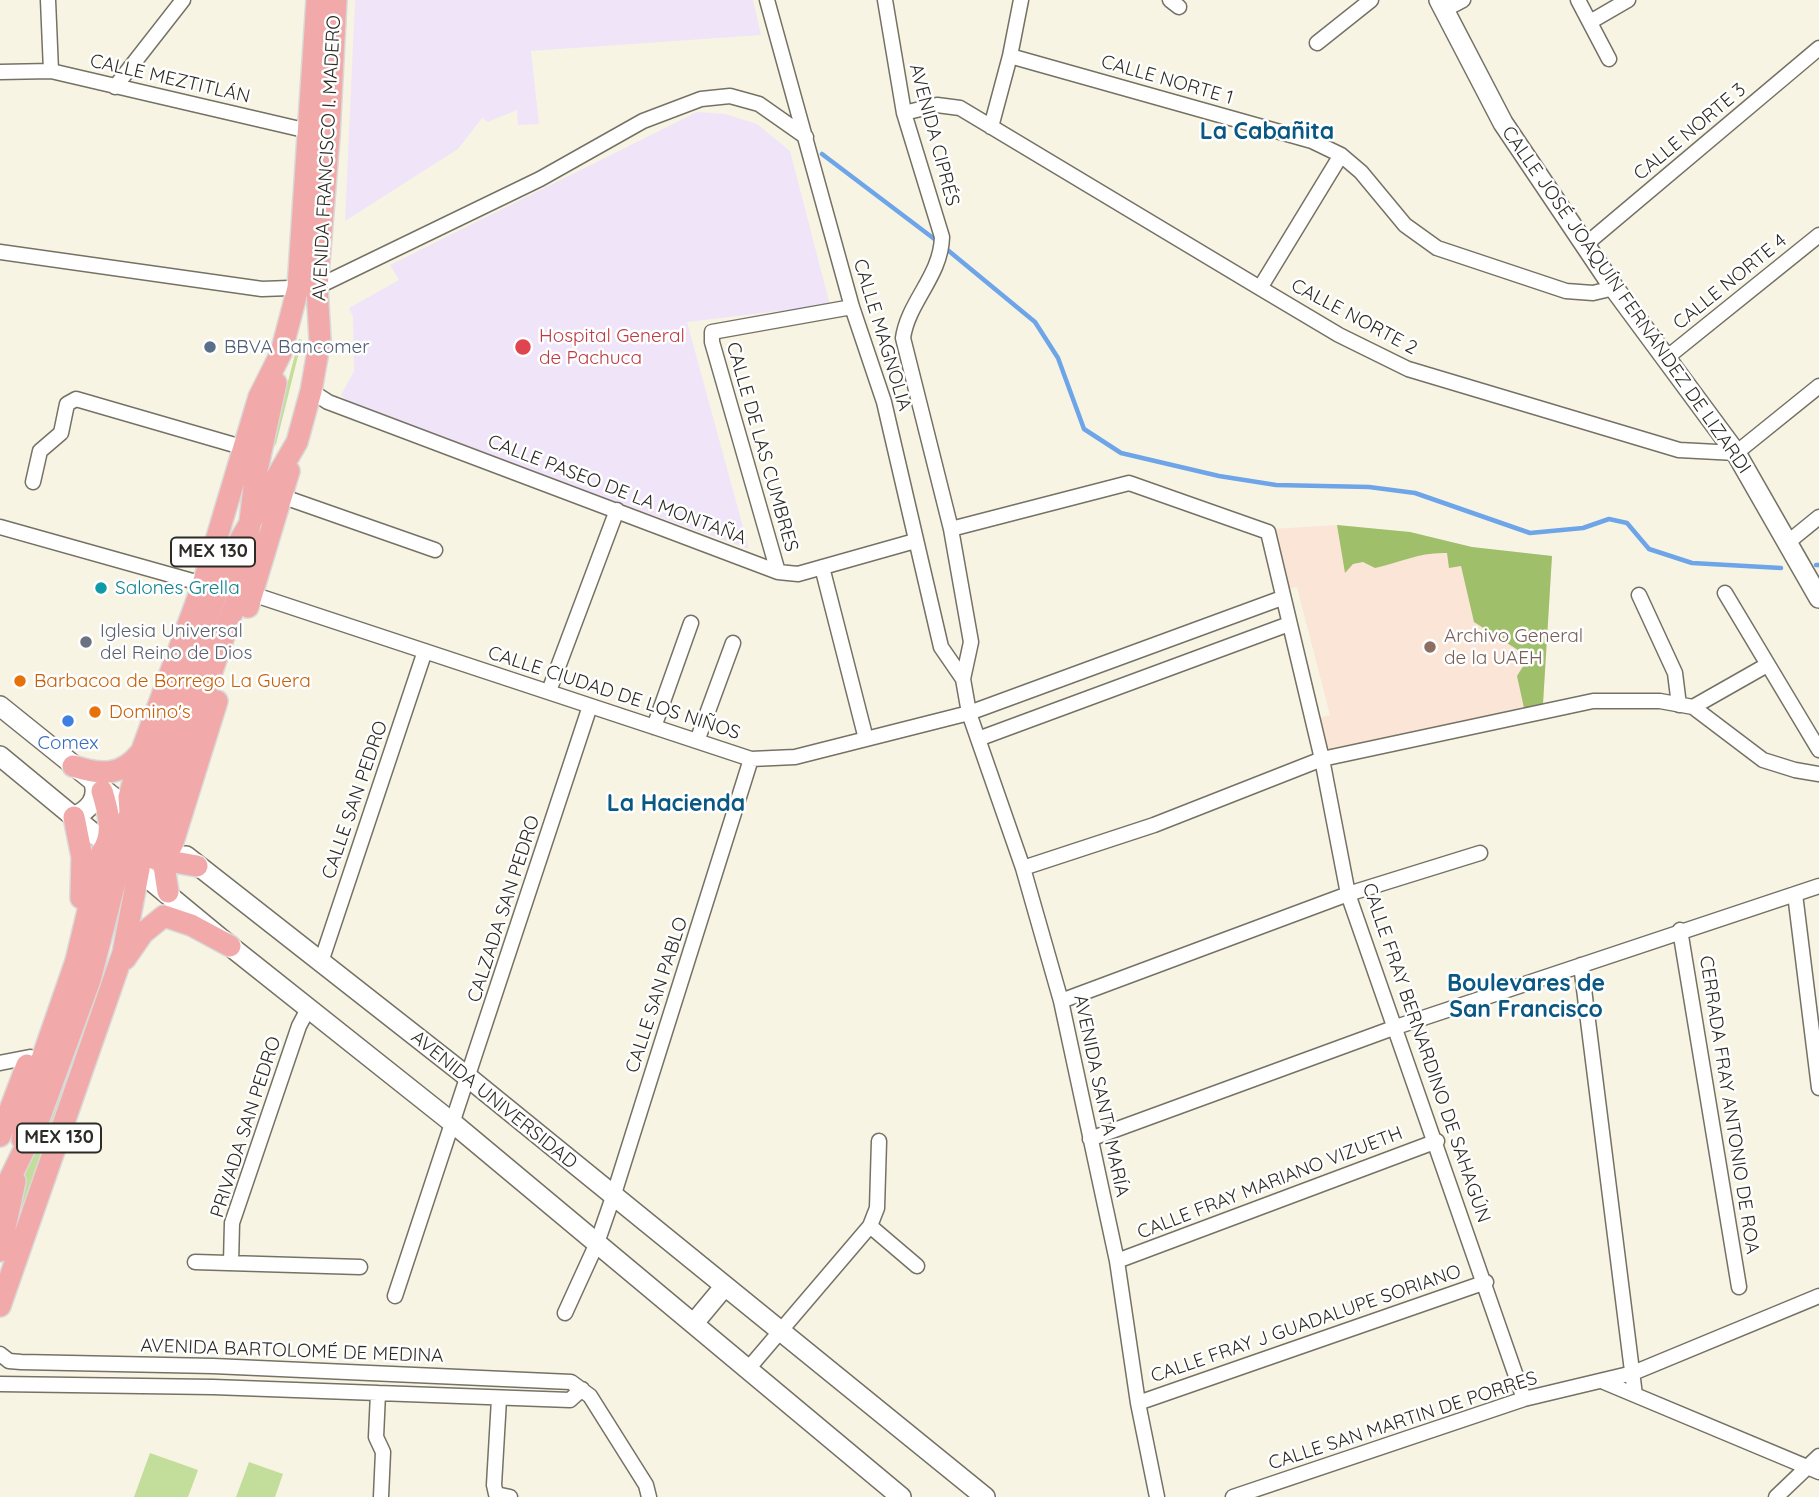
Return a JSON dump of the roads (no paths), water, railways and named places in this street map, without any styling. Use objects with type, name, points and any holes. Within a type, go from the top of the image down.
[{"type":"main road","name":"AVENIDA FRANCISCO I. MADERO","points":[[317,0],[319,134]]},
{"type":"main road","name":"AVENIDA FRANCISCO I. MADERO","points":[[138,841],[129,797],[142,750],[203,584],[246,448],[259,397],[281,353],[307,287],[319,134],[336,0]]},
{"type":"main road","name":"CALLE JOSÉ JOAQUÍN FERNÁNDEZ DE LIZARDI","points":[[1441,5],[1503,123],[1614,288],[1735,453],[1819,597]]},
{"type":"main road","name":"AVENIDA FRANCISCO I. MADERO","points":[[138,841],[145,804],[216,594],[232,554],[297,442],[311,391],[320,340],[307,287]]},
{"type":"main road","points":[[252,517],[255,479],[281,353]]},
{"type":"main road","points":[[138,841],[252,594],[297,442]]},
{"type":"main road","points":[[0,706],[98,787],[138,841],[170,894],[230,946],[454,1124],[901,1497]]},
{"type":"main road","points":[[73,766],[104,775],[115,773],[133,762],[142,750]]},
{"type":"main road","points":[[0,756],[74,817],[197,866]]},
{"type":"main road","points":[[74,817],[90,807],[98,787]]},
{"type":"main road","points":[[0,1136],[30,1057],[82,894],[82,857],[74,817]]},
{"type":"main road","name":"MEX 130","points":[[0,1306],[118,969],[138,841]]},
{"type":"main road","name":"MEX 130","points":[[0,1199],[39,1119],[138,841]]},
{"type":"main road","points":[[170,894],[174,877],[179,871],[197,866]]},
{"type":"main road","name":"AVENIDA UNIVERSIDAD","points":[[197,866],[469,1078],[985,1497]]},
{"type":"main road","points":[[118,969],[143,933],[164,916],[191,925],[230,946]]},
{"type":"main road","points":[[0,1251],[18,1161]]},
{"type":"main road","points":[[694,1323],[724,1287]]},
{"type":"street","points":[[48,0],[51,71]]},
{"type":"street","points":[[115,87],[184,0]]},
{"type":"street","name":"CALLE MAGNOLIA","points":[[767,0],[852,307],[884,402],[941,647],[963,679]]},
{"type":"street","name":"AVENIDA CIPRÉS","points":[[885,0],[904,113],[942,237],[940,256],[905,321],[903,338],[951,529]]},
{"type":"street","points":[[991,127],[1010,56],[1021,0]]},
{"type":"street","points":[[1317,43],[1371,0]]},
{"type":"street","points":[[1441,5],[1463,0]]},
{"type":"street","points":[[1578,0],[1609,59]]},
{"type":"street","points":[[1590,22],[1628,0]]},
{"type":"street","name":"CALLE NORTE 3","points":[[1585,245],[1819,48]]},
{"type":"street","name":"CALLE NORTE 1","points":[[1010,56],[1312,141],[1341,155],[1361,172],[1405,225],[1437,248],[1566,291],[1593,293],[1614,288]]},
{"type":"street","name":"CALLE MEZTITLÁN","points":[[0,72],[51,71],[319,134]]},
{"type":"street","points":[[0,252],[262,289],[307,287],[540,179],[643,121],[701,99],[730,96],[759,104],[806,137]]},
{"type":"street","name":"CALLE NORTE 2","points":[[904,113],[947,105],[960,108],[1339,335],[1408,369],[1679,450],[1735,453]]},
{"type":"street","points":[[1260,288],[1341,155]]},
{"type":"street","name":"CALLE NORTE 4","points":[[1665,359],[1819,235]]},
{"type":"street","name":"CALLE DE LAS CUMBRES","points":[[778,572],[712,342],[712,332],[852,307]]},
{"type":"street","points":[[1735,453],[1819,386]]},
{"type":"street","name":"CALLE PASEO DE LA MONTAÑA","points":[[311,391],[328,402],[778,572],[798,574],[915,541]]},
{"type":"street","points":[[33,482],[40,451],[61,433],[67,404],[76,399],[246,448]]},
{"type":"street","name":"CALLE FRAY BERNARDINO DE SAHAGÚN","points":[[951,529],[1129,483],[1268,532],[1322,759],[1348,894],[1437,1141],[1524,1399]]},
{"type":"street","points":[[281,496],[435,550]]},
{"type":"street","points":[[549,691],[617,510]]},
{"type":"street","points":[[1787,543],[1819,517]]},
{"type":"street","points":[[0,527],[203,584]]},
{"type":"street","points":[[951,529],[971,642],[963,679]]},
{"type":"street","points":[[822,567],[866,739]]},
{"type":"street","points":[[1725,593],[1819,750]]},
{"type":"street","name":"CALLE CIUDAD DE LOS NIÑOS","points":[[252,594],[751,759],[795,757],[969,713],[1282,597]]},
{"type":"street","points":[[1639,595],[1675,673],[1686,706]]},
{"type":"street","points":[[654,727],[691,623]]},
{"type":"street","points":[[978,739],[1289,624]]},
{"type":"street","points":[[696,741],[733,643]]},
{"type":"street","name":"CALLE SAN PEDRO","points":[[321,962],[425,651]]},
{"type":"street","points":[[1686,706],[1767,665]]},
{"type":"street","name":"AVENIDA SANTA MARÍA","points":[[963,679],[969,713],[1023,868],[1061,1001],[1117,1261],[1138,1403],[1157,1497]]},
{"type":"street","points":[[1023,868],[1154,825],[1322,759],[1593,701],[1660,701],[1686,706],[1763,760],[1819,774]]},
{"type":"street","name":"CALZADA SAN PEDRO","points":[[395,1296],[590,706]]},
{"type":"street","name":"CALLE SAN PABLO","points":[[565,1313],[597,1243],[613,1197],[751,759]]},
{"type":"street","points":[[1061,1001],[1348,894],[1480,853]]},
{"type":"street","points":[[1090,1139],[1396,1027],[1680,930],[1819,886]]},
{"type":"street","points":[[1795,894],[1819,1088]]},
{"type":"street","name":"CERRADA FRAY ANTONIO DE ROA","points":[[1680,930],[1740,1287]]},
{"type":"street","points":[[1581,965],[1635,1395]]},
{"type":"street","name":"PRIVADA SAN PEDRO","points":[[231,1263],[232,1223],[299,1026],[309,1007]]},
{"type":"street","points":[[0,1063],[30,1057]]},
{"type":"street","points":[[748,1369],[870,1226],[877,1208],[879,1141]]},
{"type":"street","name":"CALLE FRAY MARIANO VIZUETH","points":[[1117,1261],[1437,1141]]},
{"type":"street","points":[[870,1226],[917,1266]]},
{"type":"street","points":[[195,1262],[360,1267]]},
{"type":"street","name":"CALLE FRAY J GUADALUPE SORIANO","points":[[1138,1403],[1486,1282]]},
{"type":"street","name":"CALLE SAN MARTIN DE PORRES","points":[[1233,1497],[1524,1399],[1633,1373],[1819,1296]]},
{"type":"street","name":"AVENIDA BARTOLOMÉ DE MEDINA","points":[[0,1354],[9,1361],[213,1366],[572,1382],[582,1389],[570,1400],[214,1387],[0,1384]]},
{"type":"street","points":[[213,1366],[214,1387]]},
{"type":"street","points":[[1604,1382],[1813,1470]]},
{"type":"street","points":[[582,1389],[590,1396],[646,1485],[649,1497]]},
{"type":"street","points":[[378,1393],[376,1437],[383,1452],[381,1497]]},
{"type":"street","points":[[499,1399],[494,1485],[503,1495]]},
{"type":"street","points":[[1776,1497],[1813,1470],[1819,1455]]},
{"type":"waterway","points":[[822,154],[937,241]]},
{"type":"waterway","points":[[944,247],[1035,322],[1058,358],[1084,429],[1121,453],[1219,476],[1276,485],[1369,487],[1415,493],[1530,533],[1583,528],[1609,519],[1627,523],[1649,549],[1692,563],[1781,568]]},
{"type":"place","name":"BBVA Bancomer","points":[[210,347]]},
{"type":"place","name":"Hospital General de Pachuca","points":[[523,347]]},
{"type":"place","name":"Salones Grella","points":[[101,588]]},
{"type":"place","name":"Iglesia Universal del Reino de Dios","points":[[86,642]]},
{"type":"place","name":"Archivo General de la UAEH","points":[[1430,647]]},
{"type":"place","name":"Barbacoa de Borrego La Guera","points":[[20,681]]},
{"type":"place","name":"Domino's","points":[[95,712]]},
{"type":"place","name":"Comex","points":[[68,721]]},
{"type":"district","name":"La Cabañita","points":[[1267,132]]},
{"type":"district","name":"La Hacienda","points":[[676,804]]},
{"type":"district","name":"Boulevares de San Francisco","points":[[1526,997]]}]
